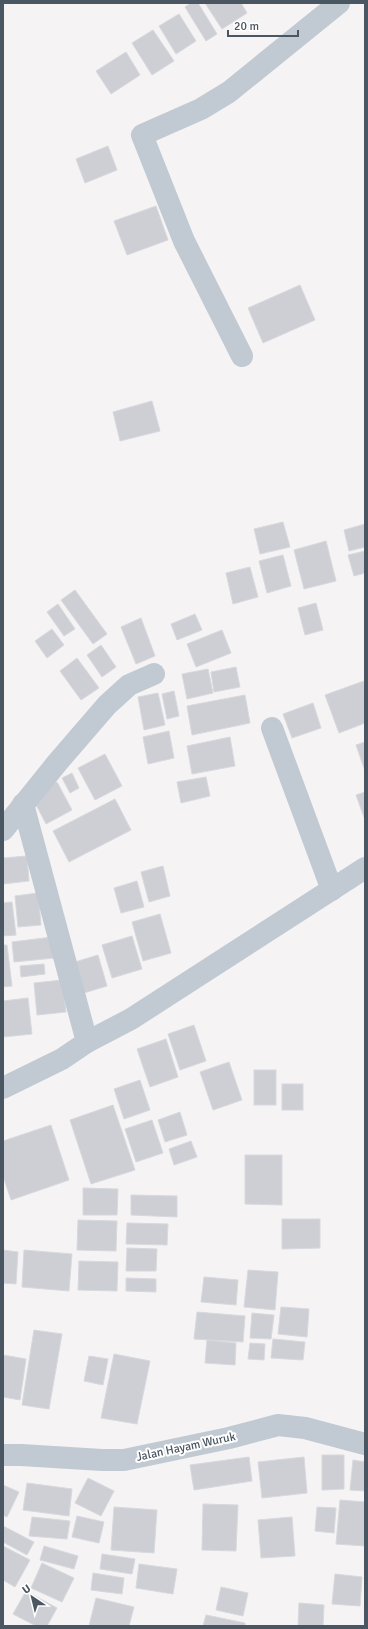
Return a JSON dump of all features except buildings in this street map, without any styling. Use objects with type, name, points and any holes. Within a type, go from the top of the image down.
[{"type":"street","points":[[242,356],[184,241],[142,135],[201,108],[229,92],[339,3]]},
{"type":"street","points":[[3,830],[23,804],[107,705],[129,685],[154,674]]},
{"type":"street","points":[[272,728],[332,890]]},
{"type":"street","points":[[23,804],[87,1042]]},
{"type":"street","points":[[3,1088],[62,1058],[87,1042],[131,1019],[365,868]]},
{"type":"street","name":"Jalan Hayam Wuruk","points":[[3,1455],[124,1460],[229,1438],[278,1425],[305,1428],[365,1444]]}]
